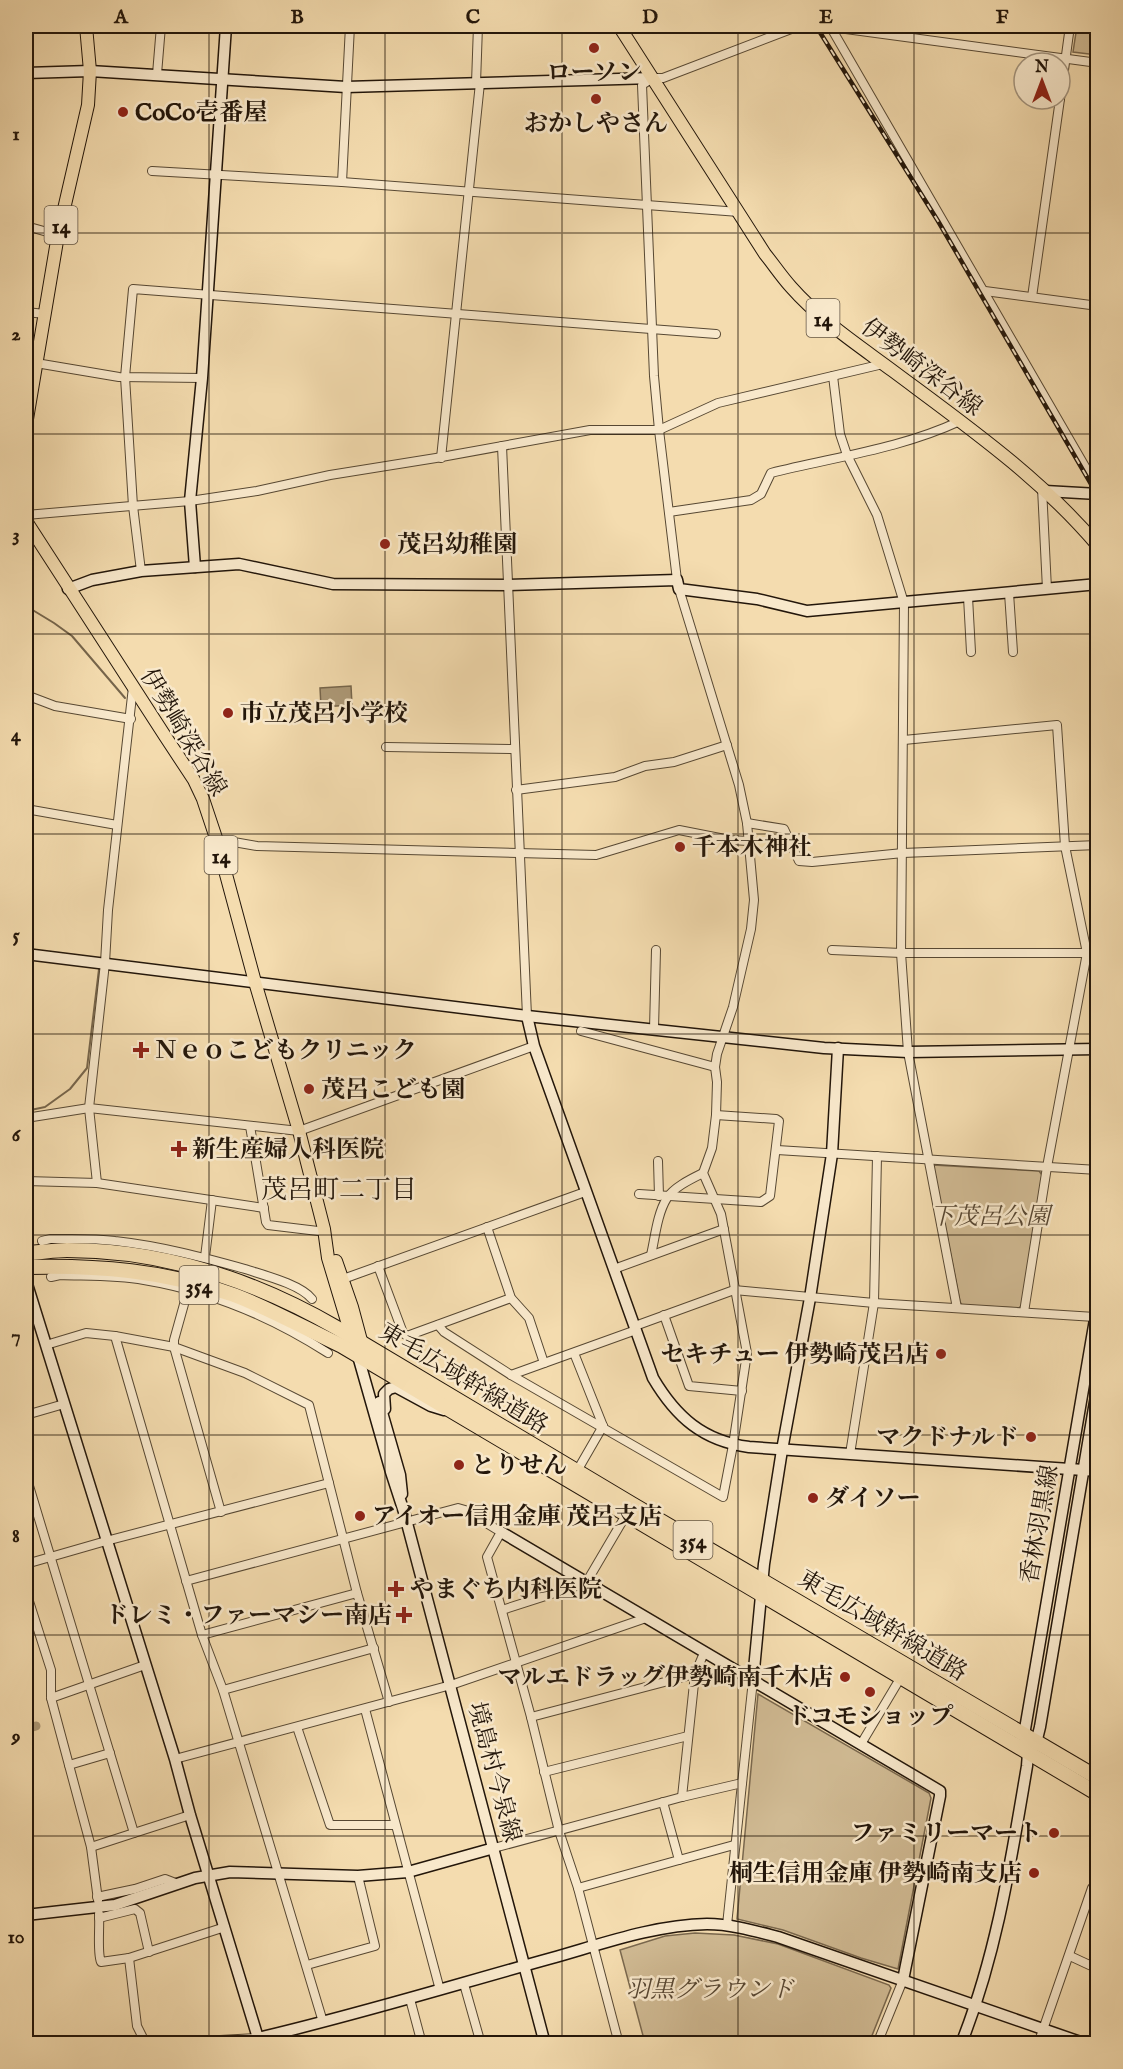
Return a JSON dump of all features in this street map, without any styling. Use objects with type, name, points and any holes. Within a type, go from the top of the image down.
[{"type":"highway","name":"東毛広域幹線道路","points":[[26,1253],[64,1250],[114,1253],[162,1260],[202,1269],[246,1283],[299,1307],[455,1414],[761,1595],[901,1677],[1032,1748],[1098,1778]]},
{"type":"highway","name":"東毛広域幹線道路","points":[[26,1267],[108,1267],[140,1275],[189,1281],[233,1295],[266,1309],[302,1331],[342,1346],[360,1349],[577,1471],[1024,1735],[1032,1748],[1098,1794]]},
{"type":"main road","name":"14","points":[[26,425],[58,235],[87,105],[90,70],[86,26]]},
{"type":"main road","name":"伊勢崎深谷線","points":[[619,26],[765,254],[791,287],[823,318],[960,421],[1044,490],[1098,546]]},
{"type":"main road","name":"伊勢崎深谷線","points":[[26,521],[194,780],[203,799],[299,1131],[324,1229],[328,1258],[360,1349]]},
{"type":"main road","name":"伊勢崎深谷線","points":[[324,1229],[343,1279],[360,1349]]},
{"type":"street","points":[[157,74],[160,26]]},
{"type":"street","points":[[195,567],[190,501],[202,378],[226,26]]},
{"type":"street","points":[[342,182],[350,26]]},
{"type":"street","points":[[441,458],[478,83],[478,26]]},
{"type":"street","points":[[26,73],[90,70],[346,87],[663,78],[799,26]]},
{"type":"street","points":[[830,26],[1012,51]]},
{"type":"street","points":[[830,26],[1098,489]]},
{"type":"street","points":[[1067,51],[1070,26]]},
{"type":"street","points":[[1072,60],[1098,63]]},
{"type":"street","points":[[438,1325],[444,1332],[511,1375],[723,1497],[747,1353],[724,1229],[715,1199],[703,1173],[712,1148],[716,1115],[715,1067],[733,1007],[751,929],[754,900],[747,823],[739,784],[678,584],[669,512],[659,430],[652,328],[642,85],[653,78]]},
{"type":"street","points":[[1032,297],[1058,111]]},
{"type":"street","points":[[152,171],[342,182],[739,212]]},
{"type":"street","points":[[26,226],[58,235]]},
{"type":"street","points":[[141,572],[133,506],[125,377],[133,288],[716,334]]},
{"type":"street","points":[[985,291],[1098,306]]},
{"type":"street","points":[[26,312],[45,314]]},
{"type":"street","points":[[36,363],[125,377],[202,378]]},
{"type":"street","points":[[26,515],[190,501],[257,491],[330,475],[441,458],[590,430],[659,430],[718,404],[883,364]]},
{"type":"street","points":[[833,375],[840,434],[847,455],[878,515],[904,603],[901,953],[908,1052],[957,1308]]},
{"type":"street","points":[[669,512],[751,500],[761,495],[771,473],[910,441],[933,434],[960,421]]},
{"type":"street","points":[[502,446],[527,1016],[534,1046],[653,1378],[673,1407],[696,1428],[716,1440],[733,1445],[1098,1471]]},
{"type":"street","points":[[1047,589],[1044,490],[1098,494]]},
{"type":"street","points":[[68,589],[92,580],[141,572],[239,564],[333,584],[678,584],[807,611],[1098,584]]},
{"type":"street","points":[[1009,592],[1013,652]]},
{"type":"street","points":[[968,597],[971,652]]},
{"type":"street","points":[[97,1183],[89,1108],[133,685]]},
{"type":"street","points":[[26,695],[55,706],[131,719]]},
{"type":"street","points":[[904,740],[1057,725],[1065,846],[1087,953],[1047,1167],[1024,1312]]},
{"type":"street","points":[[516,790],[615,777],[645,766],[674,762],[727,745]]},
{"type":"street","points":[[386,747],[515,749]]},
{"type":"street","points":[[26,809],[117,825]]},
{"type":"street","points":[[747,823],[784,829],[799,861],[812,862],[903,853],[1098,845]]},
{"type":"street","points":[[217,841],[257,846],[596,855],[679,830],[711,837],[748,841]]},
{"type":"street","points":[[654,1029],[657,950]]},
{"type":"street","points":[[832,950],[901,953],[1098,953]]},
{"type":"street","points":[[26,954],[722,1038],[908,1052],[1098,1049]]},
{"type":"street","points":[[582,1031],[715,1067]]},
{"type":"street","points":[[26,1118],[89,1108],[299,1131],[534,1046]]},
{"type":"street","points":[[727,1925],[761,1595],[782,1450],[810,1298],[832,1154],[838,1048]]},
{"type":"street","points":[[639,1194],[761,1202],[770,1196],[779,1121],[716,1115]]},
{"type":"street","points":[[250,1126],[268,1225],[318,1231],[324,1229]]},
{"type":"street","points":[[777,1150],[1098,1170]]},
{"type":"street","points":[[850,1454],[874,1303],[877,1156]]},
{"type":"street","points":[[658,1161],[659,1196]]},
{"type":"street","points":[[651,1255],[668,1196],[690,1179],[703,1173]]},
{"type":"street","points":[[26,1181],[97,1183],[264,1208]]},
{"type":"street","points":[[343,1279],[585,1192]]},
{"type":"street","points":[[205,1257],[212,1200]]},
{"type":"street","points":[[487,1227],[511,1298],[529,1318],[544,1363]]},
{"type":"street","points":[[614,1269],[724,1229]]},
{"type":"street","points":[[64,1250],[83,1239]]},
{"type":"street","points":[[42,1241],[83,1239],[146,1245],[205,1257],[277,1279],[304,1292],[312,1299]]},
{"type":"street","points":[[231,1266],[246,1283]]},
{"type":"street","points":[[378,1266],[403,1333],[407,1336],[511,1298]]},
{"type":"street","points":[[51,1277],[140,1275],[234,1304],[302,1331],[328,1353]]},
{"type":"street","points":[[26,1281],[175,1760],[258,2041]]},
{"type":"street","points":[[188,1290],[174,1347],[221,1512]]},
{"type":"street","points":[[511,1375],[574,1353],[664,1315],[734,1290],[874,1303],[1095,1317]]},
{"type":"street","name":"香林羽黒線","points":[[1024,1735],[1098,1302]]},
{"type":"street","points":[[664,1315],[689,1386],[742,1391]]},
{"type":"street","points":[[46,1346],[86,1333],[174,1347],[245,1373],[309,1405],[357,1593],[388,1702]]},
{"type":"street","points":[[115,1336],[202,1635],[223,1690],[237,1743],[323,2022]]},
{"type":"street","name":"境島村今泉線","points":[[360,1349],[391,1440],[400,1474],[405,1517]]},
{"type":"street","name":"境島村今泉線","points":[[360,1349],[393,1480],[451,1685],[545,2043]]},
{"type":"street","points":[[574,1353],[603,1426]]},
{"type":"street","name":"香林羽黒線","points":[[961,2043],[976,2006],[1004,1901],[1098,1384]]},
{"type":"street","points":[[391,1440],[384,1394],[392,1387],[399,1388],[431,1406],[455,1414]]},
{"type":"street","points":[[26,1415],[64,1404]]},
{"type":"street","points":[[577,1471],[603,1426]]},
{"type":"street","points":[[26,1476],[134,1833]]},
{"type":"street","points":[[26,1564],[329,1483]]},
{"type":"street","points":[[186,1581],[344,1538],[405,1517],[462,1508],[937,1789],[940,1793],[903,1980],[877,2043]]},
{"type":"street","points":[[502,1610],[586,1583],[626,1515]]},
{"type":"street","points":[[501,1532],[487,1557],[559,1830],[578,1888],[619,2043]]},
{"type":"street","points":[[26,1592],[51,1670],[51,1698],[91,1847],[98,1899],[165,1879],[178,1884]]},
{"type":"street","points":[[202,1635],[357,1593]]},
{"type":"street","points":[[175,1760],[451,1685],[646,1618]]},
{"type":"street","points":[[223,1690],[374,1648]]},
{"type":"street","points":[[682,1797],[695,1674],[704,1653]]},
{"type":"street","points":[[51,1698],[145,1665]]},
{"type":"street","points":[[531,1718],[695,1674]]},
{"type":"street","points":[[861,1744],[901,1677]]},
{"type":"street","points":[[365,1709],[440,1990]]},
{"type":"street","points":[[297,1727],[330,1825],[395,1825]]},
{"type":"street","points":[[544,1772],[688,1736]]},
{"type":"street","points":[[69,1765],[110,1753]]},
{"type":"street","points":[[26,1915],[115,1905],[209,1875],[245,1872],[358,1876],[408,1872],[663,1802],[742,1783]]},
{"type":"street","points":[[663,1802],[679,1860]]},
{"type":"street","points":[[91,1847],[190,1815]]},
{"type":"street","points":[[578,1888],[734,1845]]},
{"type":"street","points":[[307,1965],[375,1946],[358,1876]]},
{"type":"street","points":[[1038,2043],[1092,1888],[1098,1884]]},
{"type":"street","points":[[149,1952],[140,1913],[137,1910],[99,1916],[100,1961],[105,1963],[149,1952],[225,1927]]},
{"type":"street","points":[[191,2043],[258,2041],[660,1929],[707,1924],[727,1925],[778,1937],[1086,2043]]},
{"type":"street","points":[[1070,1956],[1098,1969]]},
{"type":"street","points":[[129,1958],[137,2025],[147,2043]]},
{"type":"street","points":[[464,1984],[481,2043]]},
{"type":"street","points":[[410,1999],[422,2043]]},
{"type":"green space","points":[[1077,26],[1097,26],[1097,55],[1073,52]]},
{"type":"green space","name":"下茂呂公園","points":[[933,1165],[1039,1171],[1042,1175],[1022,1305],[1019,1308],[962,1305],[960,1302]]},
{"type":"green space","points":[[758,1694],[929,1793],[931,1798],[898,1969],[783,1930],[737,1919]]},
{"type":"green space","name":"羽黒グラウンド","points":[[695,1933],[734,1935],[778,1944],[889,1985],[891,1988],[869,2043],[645,2043],[620,1950],[665,1936]]},
{"type":"shaded area","points":[[351,686],[352,705],[321,707],[320,688]]},
{"type":"waterway","points":[[26,606],[72,636],[125,698]]},
{"type":"waterway","points":[[26,1111],[45,1107],[70,1089],[87,1068],[99,969]]},
{"type":"waterway","points":[[26,1729],[36,1726]]},
{"type":"waterway","points":[[26,2004],[26,2044]]},
{"type":"railway","points":[[816,26],[938,221],[1098,496]]},
{"type":"place","name":"ローソン","points":[[594,48]]},
{"type":"place","name":"おかしやさん","points":[[596,99]]},
{"type":"place","name":"CoCo壱番屋","points":[[123,112]]},
{"type":"place","name":"茂呂幼稚園","points":[[385,544]]},
{"type":"place","name":"市立茂呂小学校","points":[[228,713]]},
{"type":"place","name":"千本木神社","points":[[680,847]]},
{"type":"place","name":"Ｎｅｏこどもクリニック","points":[[141,1050]]},
{"type":"place","name":"茂呂こども園","points":[[309,1089]]},
{"type":"place","name":"新生産婦人科医院","points":[[179,1149]]},
{"type":"place","name":"セキチュー 伊勢崎茂呂店","points":[[941,1354]]},
{"type":"place","name":"マクドナルド","points":[[1031,1437]]},
{"type":"place","name":"とりせん","points":[[459,1465]]},
{"type":"place","name":"ダイソー","points":[[813,1498]]},
{"type":"place","name":"アイオー信用金庫 茂呂支店","points":[[360,1516]]},
{"type":"place","name":"やまぐち内科医院","points":[[396,1589]]},
{"type":"place","name":"ドレミ・ファーマシー南店","points":[[404,1615]]},
{"type":"place","name":"マルエドラッグ伊勢崎南千木店","points":[[845,1677]]},
{"type":"place","name":"ドコモショップ","points":[[870,1692]]},
{"type":"place","name":"ファミリーマート","points":[[1054,1833]]},
{"type":"place","name":"桐生信用金庫 伊勢崎南支店","points":[[1034,1873]]},
{"type":"district","name":"茂呂町二丁目","points":[[339,1189]]}]
